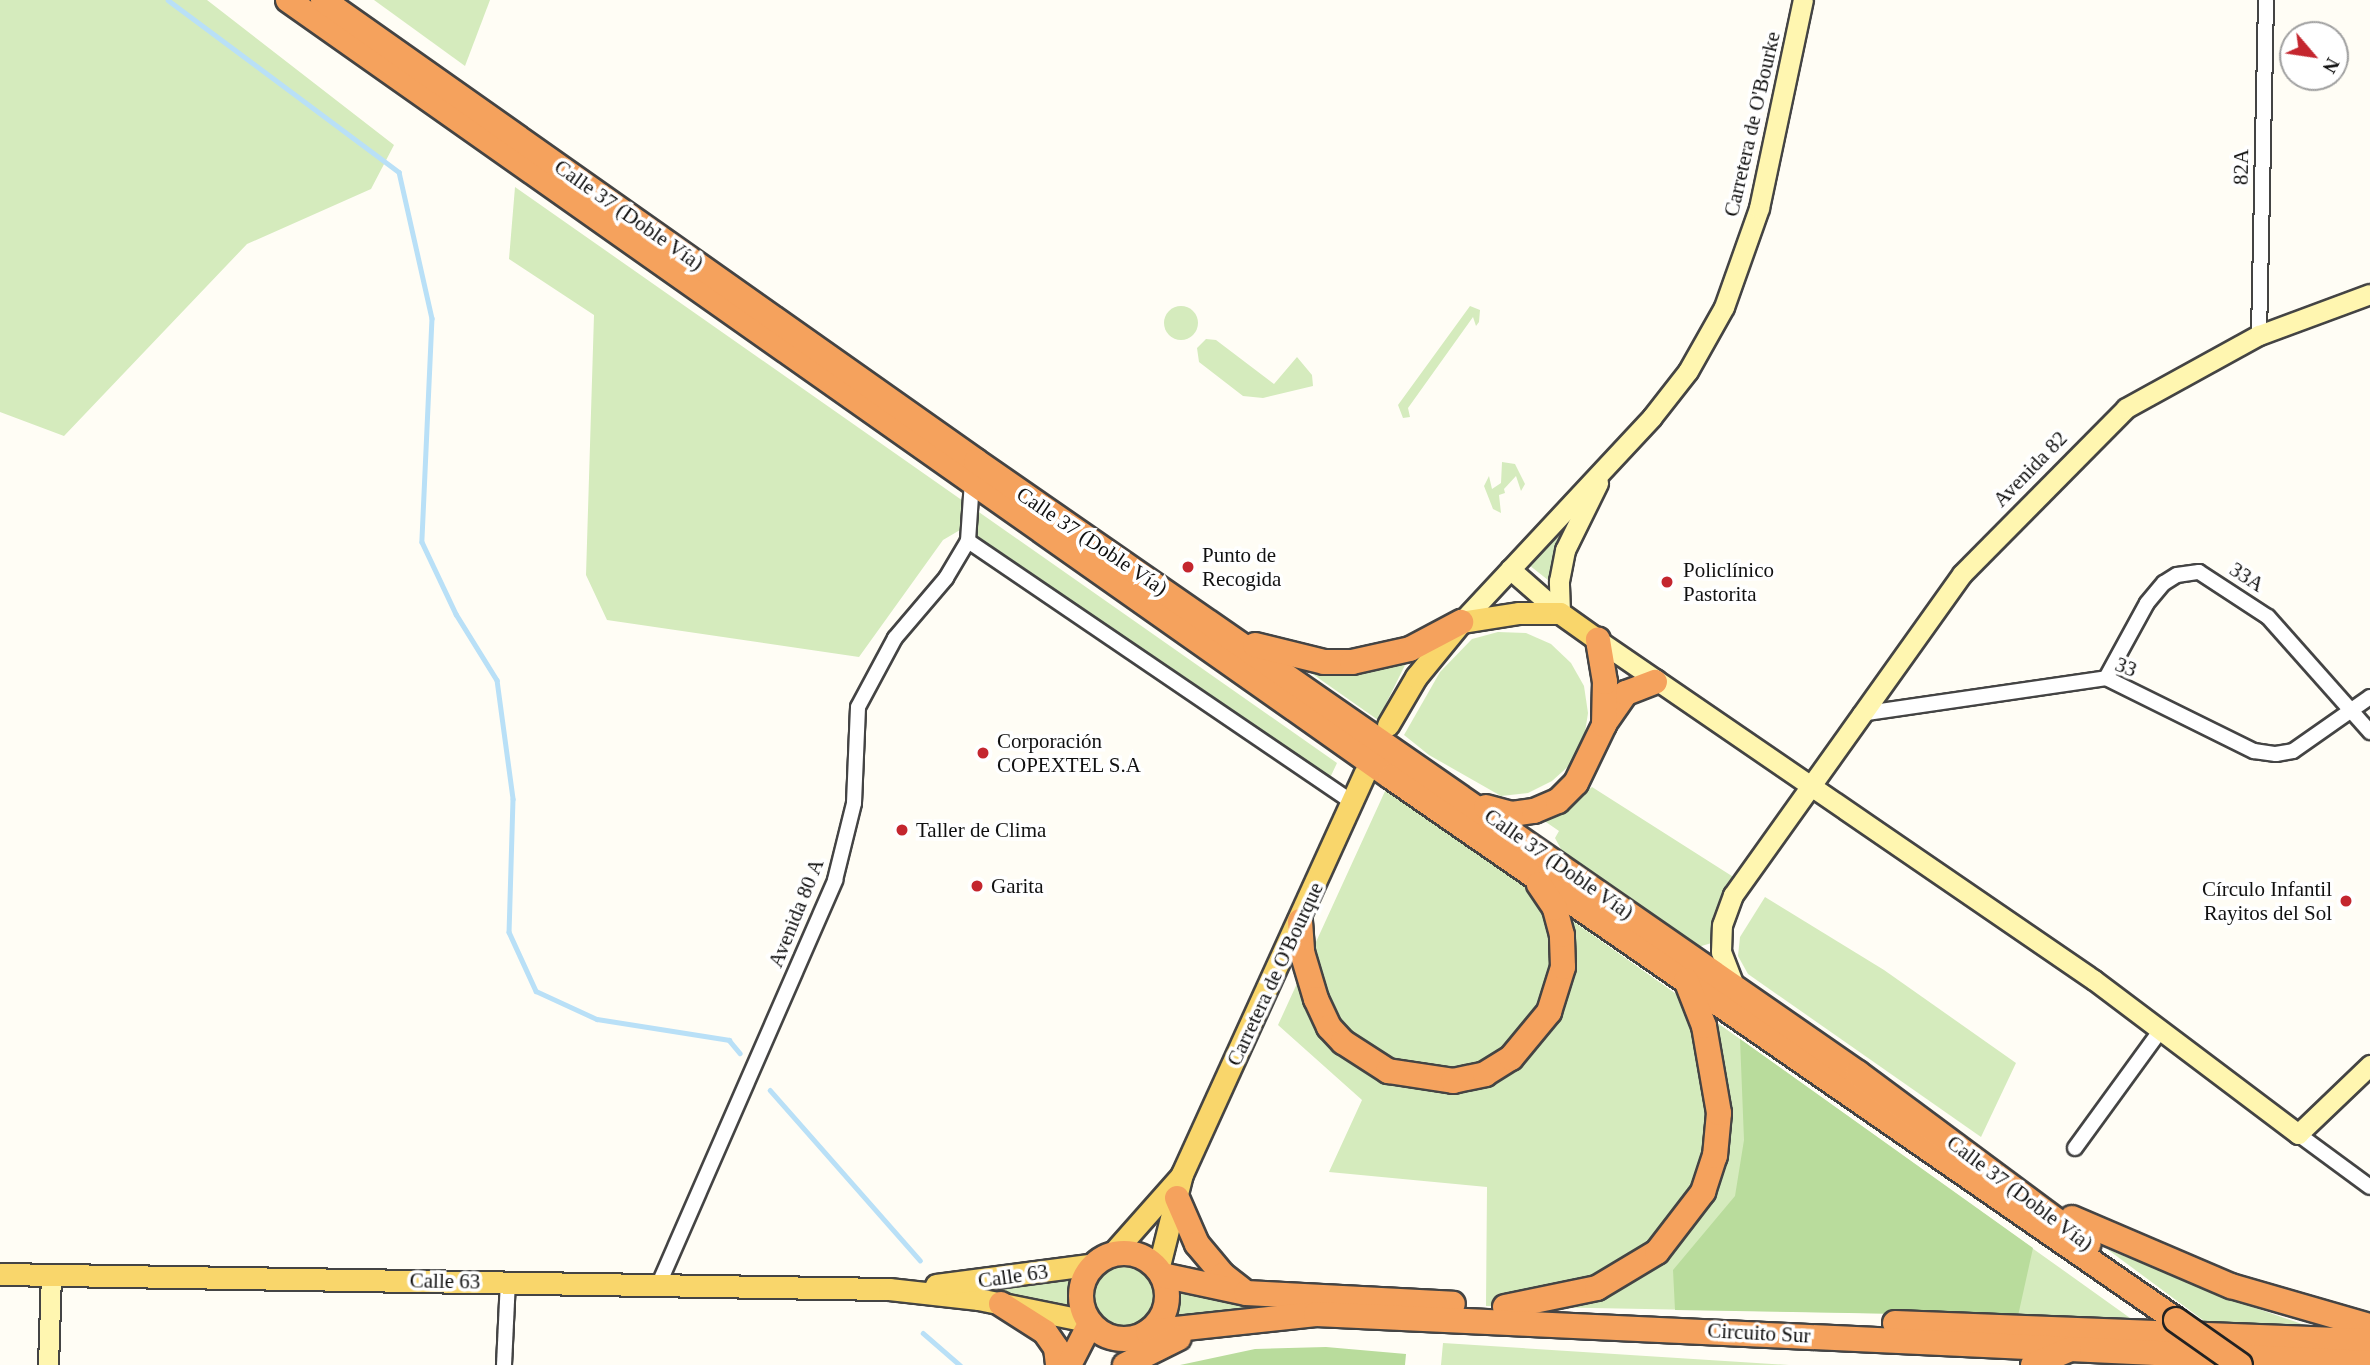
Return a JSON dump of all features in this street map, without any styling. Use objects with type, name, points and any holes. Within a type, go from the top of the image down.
[{"type":"highway","name":"Calle 37 (Doble Vía)","points":[[288,0],[1569,899],[2176,1320]]},
{"type":"highway","name":"Calle 37 (Doble Vía)","points":[[323,0],[976,461],[1472,803],[2014,1186],[2176,1320]]},
{"type":"highway","points":[[1238,640],[1324,662],[1352,662],[1410,649],[1461,622]]},
{"type":"highway","points":[[1598,640],[1605,682],[1604,725]]},
{"type":"highway","points":[[1472,803],[1512,814],[1558,801],[1586,768],[1604,725],[1626,693],[1656,681]]},
{"type":"highway","points":[[1300,920],[1302,952],[1315,999],[1329,1027],[1343,1042],[1388,1071],[1422,1080],[1452,1081],[1485,1074],[1511,1058],[1535,1033],[1549,1012],[1563,967],[1555,908],[1528,870]]},
{"type":"highway","points":[[1504,1307],[1597,1288],[1657,1252],[1703,1192],[1715,1156],[1719,1113],[1704,1026],[1686,980]]},
{"type":"highway","points":[[2014,1186],[2098,1232],[2231,1286],[2370,1326]]},
{"type":"highway","points":[[1177,1198],[1197,1244],[1223,1276],[1245,1293]]},
{"type":"highway","points":[[1116,1365],[1164,1312],[1166,1287],[1160,1272],[1138,1255],[1103,1259],[1082,1285],[1080,1297],[1089,1322],[1111,1338],[1142,1335]]},
{"type":"highway","name":"Circuito Sur","points":[[1160,1272],[1245,1293],[1504,1307],[2370,1341]]},
{"type":"highway","points":[[1001,1304],[1045,1332],[1056,1348],[1058,1365]]},
{"type":"highway","name":"Circuito Sur","points":[[1142,1335],[1243,1320],[1316,1314],[2370,1363]]},
{"type":"highway","points":[[1125,1365],[1164,1343],[1243,1320]]},
{"type":"highway","points":[[2176,1320],[2241,1365]]},
{"type":"highway","points":[[1069,1365],[1089,1322]]},
{"type":"highway","points":[[2032,1365],[2076,1348]]},
{"type":"main road","points":[[1388,725],[1416,677],[1461,622],[1519,613],[1560,613],[1598,640]]},
{"type":"main road","name":"Carretera de O'Bourque","points":[[1160,1272],[1182,1174],[1365,773]]},
{"type":"main road","name":"Carretera de O'Bourque","points":[[1103,1259],[1182,1174]]},
{"type":"main road","name":"Calle 63","points":[[889,1289],[1103,1259]]},
{"type":"main road","name":"Calle 63","points":[[0,1274],[889,1289],[1001,1304],[1089,1322]]},
{"type":"street","name":"Carretera de O'Bourke","points":[[1606,466],[1688,371],[1724,307],[1759,208],[1803,0]]},
{"type":"street","name":"82A","points":[[2259,335],[2266,0]]},
{"type":"street","name":"Avenida 82","points":[[1736,989],[1721,952],[1722,925],[1733,895],[1860,713],[1962,574],[2089,441],[2126,408],[2259,335],[2370,294]]},
{"type":"street","points":[[1461,622],[1606,466]]},
{"type":"street","points":[[1560,613],[1559,581],[1565,550],[1606,466]]},
{"type":"street","name":"Avenida 80 A","points":[[658,1286],[835,880],[854,803],[859,707],[895,638],[946,578],[968,541],[972,481]]},
{"type":"street","points":[[968,541],[1352,802]]},
{"type":"street","points":[[1510,569],[1560,613]]},
{"type":"street","name":"33A","points":[[2106,678],[2147,603],[2164,583],[2177,575],[2199,572],[2268,617],[2370,732]]},
{"type":"street","points":[[1598,640],[2083,972],[2370,1187]]},
{"type":"street","name":"33","points":[[1860,713],[2106,678],[2265,753],[2294,751],[2370,697]]},
{"type":"street","points":[[2075,1148],[2160,1031]]},
{"type":"street","points":[[2298,1134],[2370,1065]]},
{"type":"street","points":[[48,1365],[51,1275]]},
{"type":"street","points":[[504,1365],[508,1281]]},
{"type":"green space","points":[[0,0],[207,0],[394,145],[371,189],[247,244],[64,436],[0,412]]},
{"type":"green space","points":[[374,0],[490,0],[465,66]]},
{"type":"green space","points":[[515,187],[1337,763],[1328,782],[960,530],[943,540],[859,657],[607,620],[586,575],[594,315],[509,259]]},
{"type":"green space","points":[[1181,306],[1193,311],[1198,323],[1193,335],[1181,340],[1169,335],[1164,323],[1169,311]]},
{"type":"green space","points":[[1470,306],[1480,310],[1479,322],[1476,326],[1473,317],[1408,408],[1410,417],[1403,418],[1398,405]]},
{"type":"green space","points":[[1206,339],[1216,340],[1274,384],[1297,357],[1312,375],[1313,386],[1263,398],[1243,396],[1199,362],[1197,348]]},
{"type":"green space","points":[[1502,462],[1515,464],[1525,484],[1521,491],[1516,476],[1504,489],[1505,493],[1499,495],[1501,513],[1493,509],[1484,486],[1489,476],[1492,489],[1501,483]]},
{"type":"green space","points":[[1566,529],[1554,551],[1548,580],[1529,565]]},
{"type":"green space","points":[[1498,632],[1526,633],[1551,644],[1571,663],[1584,686],[1588,713],[1584,739],[1572,763],[1552,781],[1528,793],[1501,796],[1429,755],[1404,735],[1440,672],[1472,639]]},
{"type":"green space","points":[[1407,661],[1378,720],[1304,668]]},
{"type":"green space","points":[[1592,787],[1735,878],[1715,942],[1698,947],[1568,862],[1555,838],[1559,831],[1543,820],[1557,816]]},
{"type":"green space","points":[[1386,789],[2130,1318],[1486,1306],[1487,1187],[1329,1172],[1362,1100],[1278,1025]]},
{"type":"green space","points":[[1765,897],[1884,970],[2016,1063],[1981,1137],[1748,974],[1738,956],[1740,937]]},
{"type":"green space","points":[[1740,1039],[2033,1248],[2018,1316],[1675,1310],[1673,1270],[1735,1196],[1744,1140]]},
{"type":"green space","points":[[2107,1249],[2221,1296],[2325,1332],[2211,1326]]},
{"type":"green space","points":[[1124,1263],[1137,1266],[1147,1273],[1154,1283],[1157,1296],[1154,1309],[1147,1319],[1137,1326],[1124,1329],[1111,1326],[1101,1319],[1094,1309],[1091,1296],[1094,1283],[1101,1273],[1111,1266]]},
{"type":"green space","points":[[1070,1276],[1068,1311],[984,1291]]},
{"type":"green space","points":[[1179,1283],[1285,1304],[1174,1320]]},
{"type":"green space","points":[[1443,1343],[1789,1365],[1441,1365]]},
{"type":"green space","points":[[1326,1347],[1406,1354],[1405,1365],[1180,1365],[1255,1349]]},
{"type":"waterway","points":[[168,0],[399,172],[432,318],[422,542],[456,614],[497,680],[513,799],[509,932],[536,991],[597,1019],[729,1040],[740,1053]]},
{"type":"waterway","points":[[770,1090],[920,1260]]},
{"type":"waterway","points":[[923,1333],[960,1365]]},
{"type":"place","name":"Punto de Recogida","points":[[1188,567]]},
{"type":"place","name":"Policlínico Pastorita","points":[[1667,582]]},
{"type":"place","name":"Corporación COPEXTEL S.A","points":[[983,753]]},
{"type":"place","name":"Taller de Clima","points":[[902,830]]},
{"type":"place","name":"Garita","points":[[977,886]]},
{"type":"place","name":"Círculo Infantil Rayitos del Sol","points":[[2346,901]]}]
